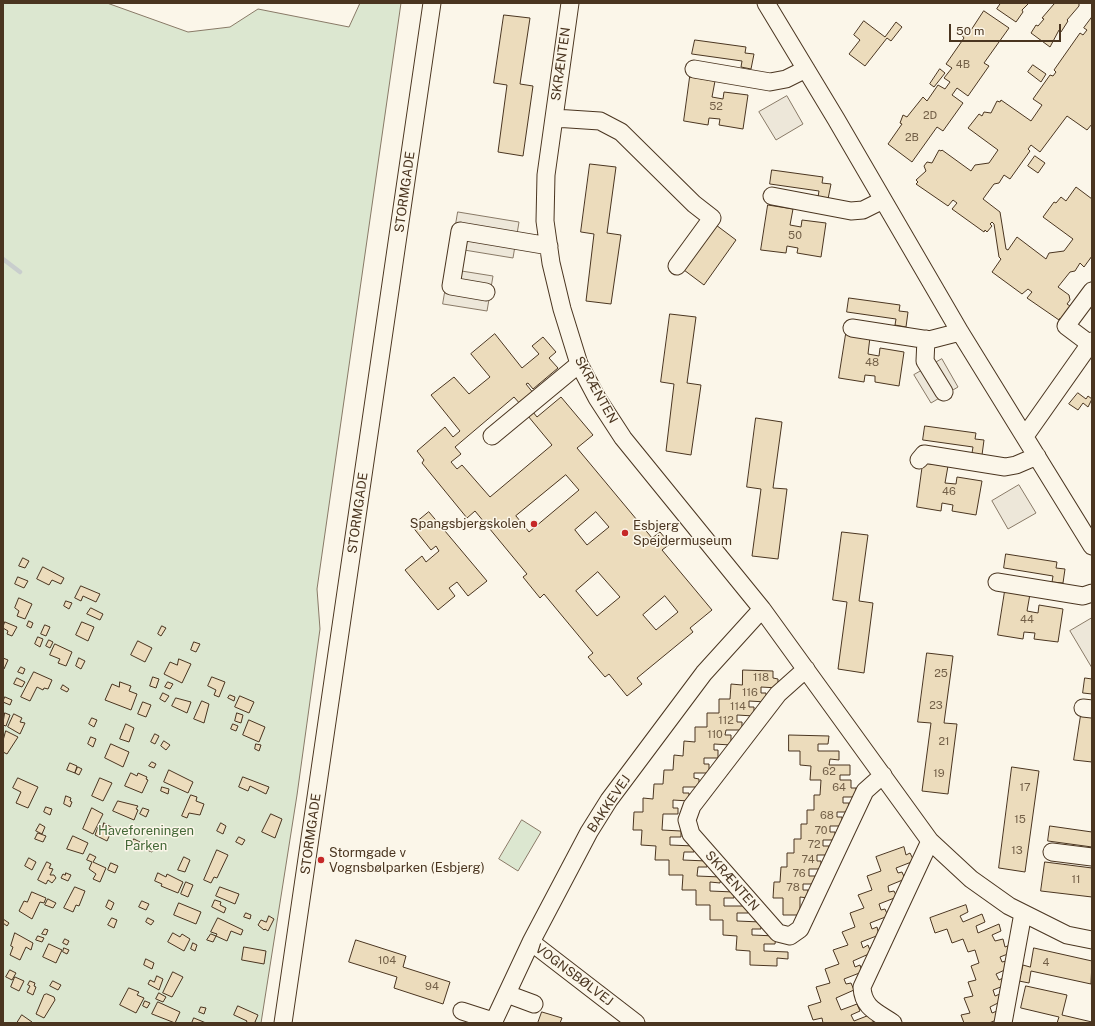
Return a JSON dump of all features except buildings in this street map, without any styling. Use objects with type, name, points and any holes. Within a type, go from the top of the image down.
[{"type":"street","name":"STORMGADE","points":[[283,1023],[432,3]]},
{"type":"street","name":"SKRÆNTEN","points":[[570,3],[546,175],[545,221],[562,309],[579,364],[597,398],[623,438],[762,609],[930,841],[971,879],[1009,906],[1067,935],[1092,940]]},
{"type":"street","points":[[766,3],[960,332],[1092,546]]},
{"type":"street","points":[[694,69],[770,82],[786,79],[806,69]]},
{"type":"street","points":[[554,118],[600,121],[621,132],[694,204],[712,218],[677,266]]},
{"type":"street","points":[[772,196],[851,211],[863,210],[883,200]]},
{"type":"street","points":[[486,292],[451,286],[460,231],[549,246]]},
{"type":"street","points":[[1025,436],[1091,343],[1066,326],[1092,291]]},
{"type":"street","points":[[852,328],[926,339],[942,338],[960,332]]},
{"type":"street","points":[[926,339],[925,361],[944,392]]},
{"type":"street","points":[[492,436],[579,364]]},
{"type":"street","points":[[919,460],[924,454],[1005,468],[1037,456]]},
{"type":"street","points":[[997,582],[1083,596],[1092,593]]},
{"type":"street","name":"BAKKEVEJ","points":[[493,1022],[531,942],[589,832],[609,800],[704,673],[762,609]]},
{"type":"street","name":"SKRÆNTEN","points":[[806,669],[778,694],[692,806],[687,820],[691,834],[778,933],[790,936],[800,929],[865,791],[883,775]]},
{"type":"street","points":[[893,1023],[868,1007],[862,998],[862,987],[930,841]]},
{"type":"street","points":[[1052,852],[1092,857]]},
{"type":"street","points":[[1003,1023],[1023,913]]},
{"type":"street","name":"VOGNSBØLVEJ","points":[[531,942],[636,1023]]},
{"type":"street","points":[[507,994],[534,1004]]},
{"type":"street","points":[[462,1011],[493,1022]]},
{"type":"green space","name":"Haveforeningen Parken","points":[[3,3],[107,3],[188,32],[230,27],[258,9],[349,27],[360,3],[401,3],[317,589],[320,629],[297,795],[261,1023],[3,1023]]},
{"type":"green space","points":[[522,820],[541,832],[518,871],[499,859]]},
{"type":"shaded area","points":[[787,96],[803,124],[776,140],[759,112]]},
{"type":"shaded area","points":[[458,212],[519,222],[513,258],[452,248]]},
{"type":"shaded area","points":[[449,269],[493,276],[487,311],[443,304]]},
{"type":"shaded area","points":[[942,359],[958,387],[931,403],[914,375]]},
{"type":"shaded area","points":[[1019,485],[1036,513],[1008,529],[992,501]]},
{"type":"shaded area","points":[[1092,618],[1092,668],[1070,631]]},
{"type":"waterway","points":[[3,259],[20,272]]},
{"type":"place","name":"Spangsbjergskolen","points":[[534,524]]},
{"type":"place","name":"Esbjerg Spejdermuseum","points":[[625,533]]},
{"type":"place","name":"Stormgade v Vognsbølparken (Esbjerg)","points":[[321,860]]}]
